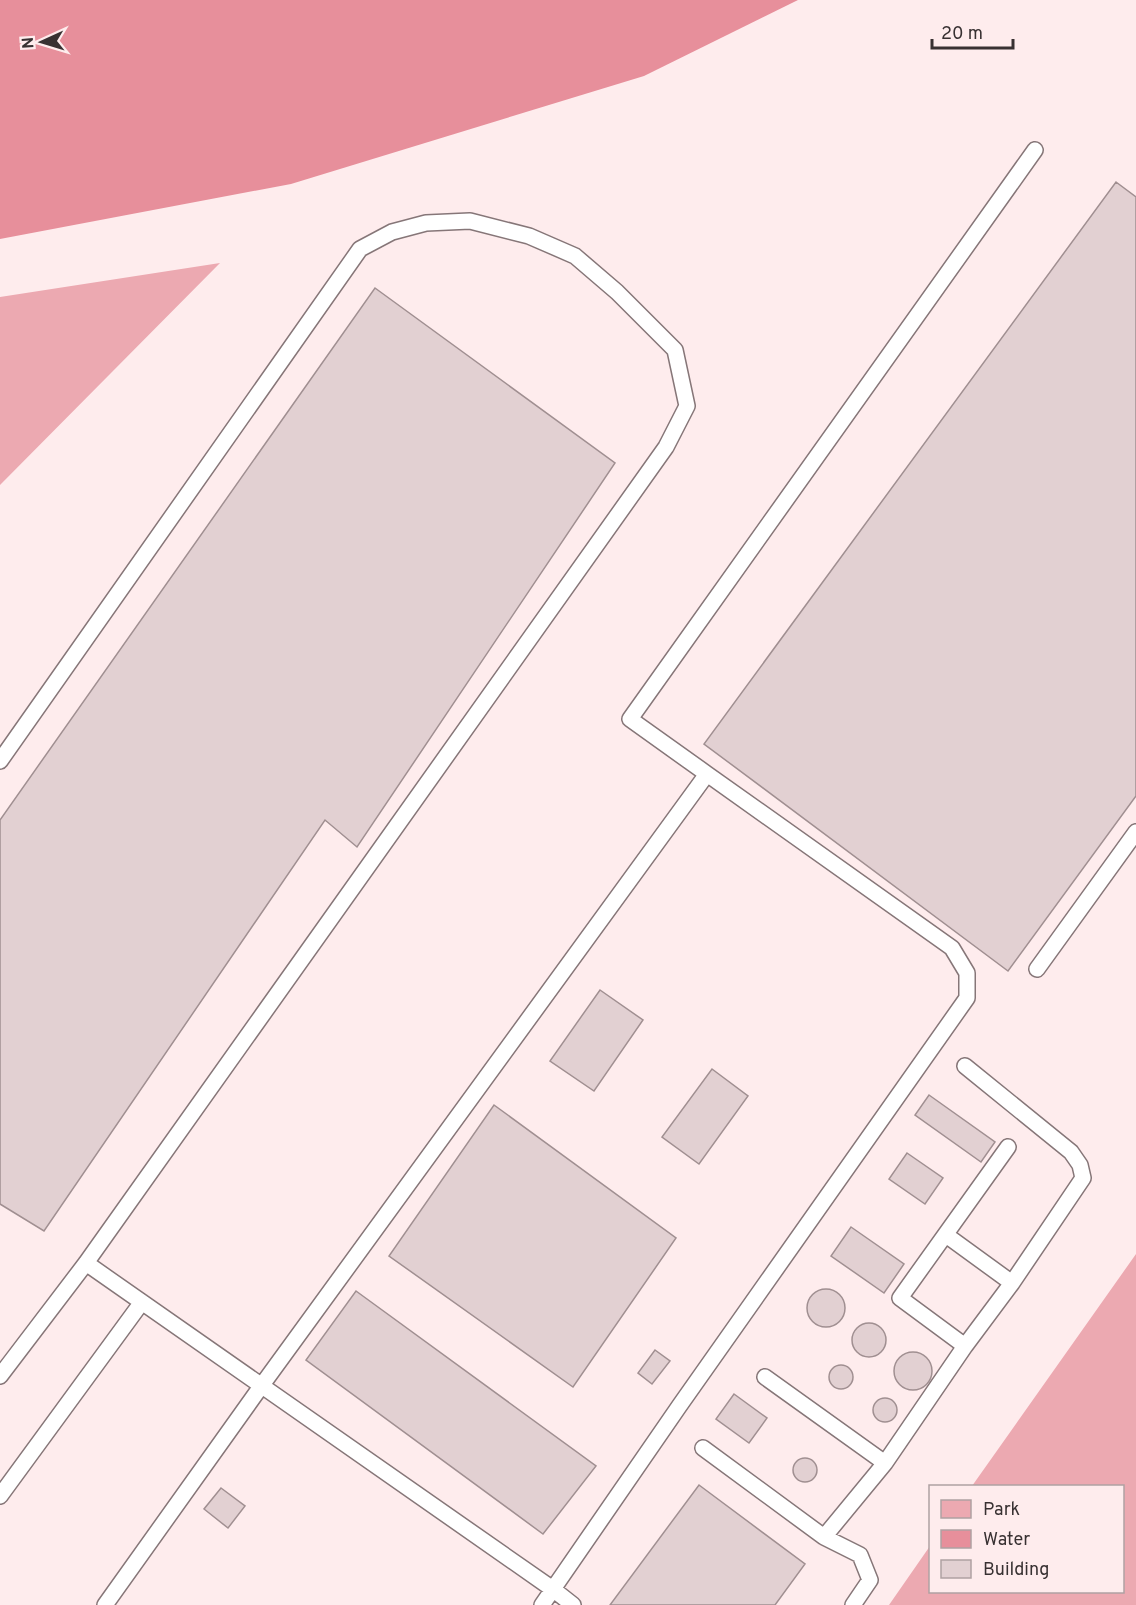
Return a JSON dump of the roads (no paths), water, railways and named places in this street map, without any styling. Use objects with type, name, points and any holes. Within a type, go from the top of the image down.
[{"type":"lane","points":[[542,1605],[966,998],[967,973],[952,948],[630,719],[1035,150]]},
{"type":"lane","points":[[0,761],[360,249],[392,232],[426,223],[471,221],[529,236],[575,256],[617,292],[675,350],[687,406],[666,447],[86,1263],[0,1376]]},
{"type":"lane","points":[[105,1605],[262,1385],[707,774]]},
{"type":"lane","points":[[1037,969],[1136,832]]},
{"type":"lane","points":[[824,1537],[885,1463],[1083,1178],[1080,1165],[1071,1152],[965,1066]]},
{"type":"lane","points":[[965,1346],[900,1298],[1008,1147]]},
{"type":"lane","points":[[946,1235],[1012,1283]]},
{"type":"lane","points":[[86,1263],[573,1605]]},
{"type":"lane","points":[[0,1496],[142,1302]]},
{"type":"lane","points":[[765,1377],[885,1463]]},
{"type":"lane","points":[[703,1448],[824,1537],[860,1555],[870,1580],[853,1605]]},
{"type":"water","points":[[0,0],[798,0],[644,76],[291,184],[0,239]]}]
